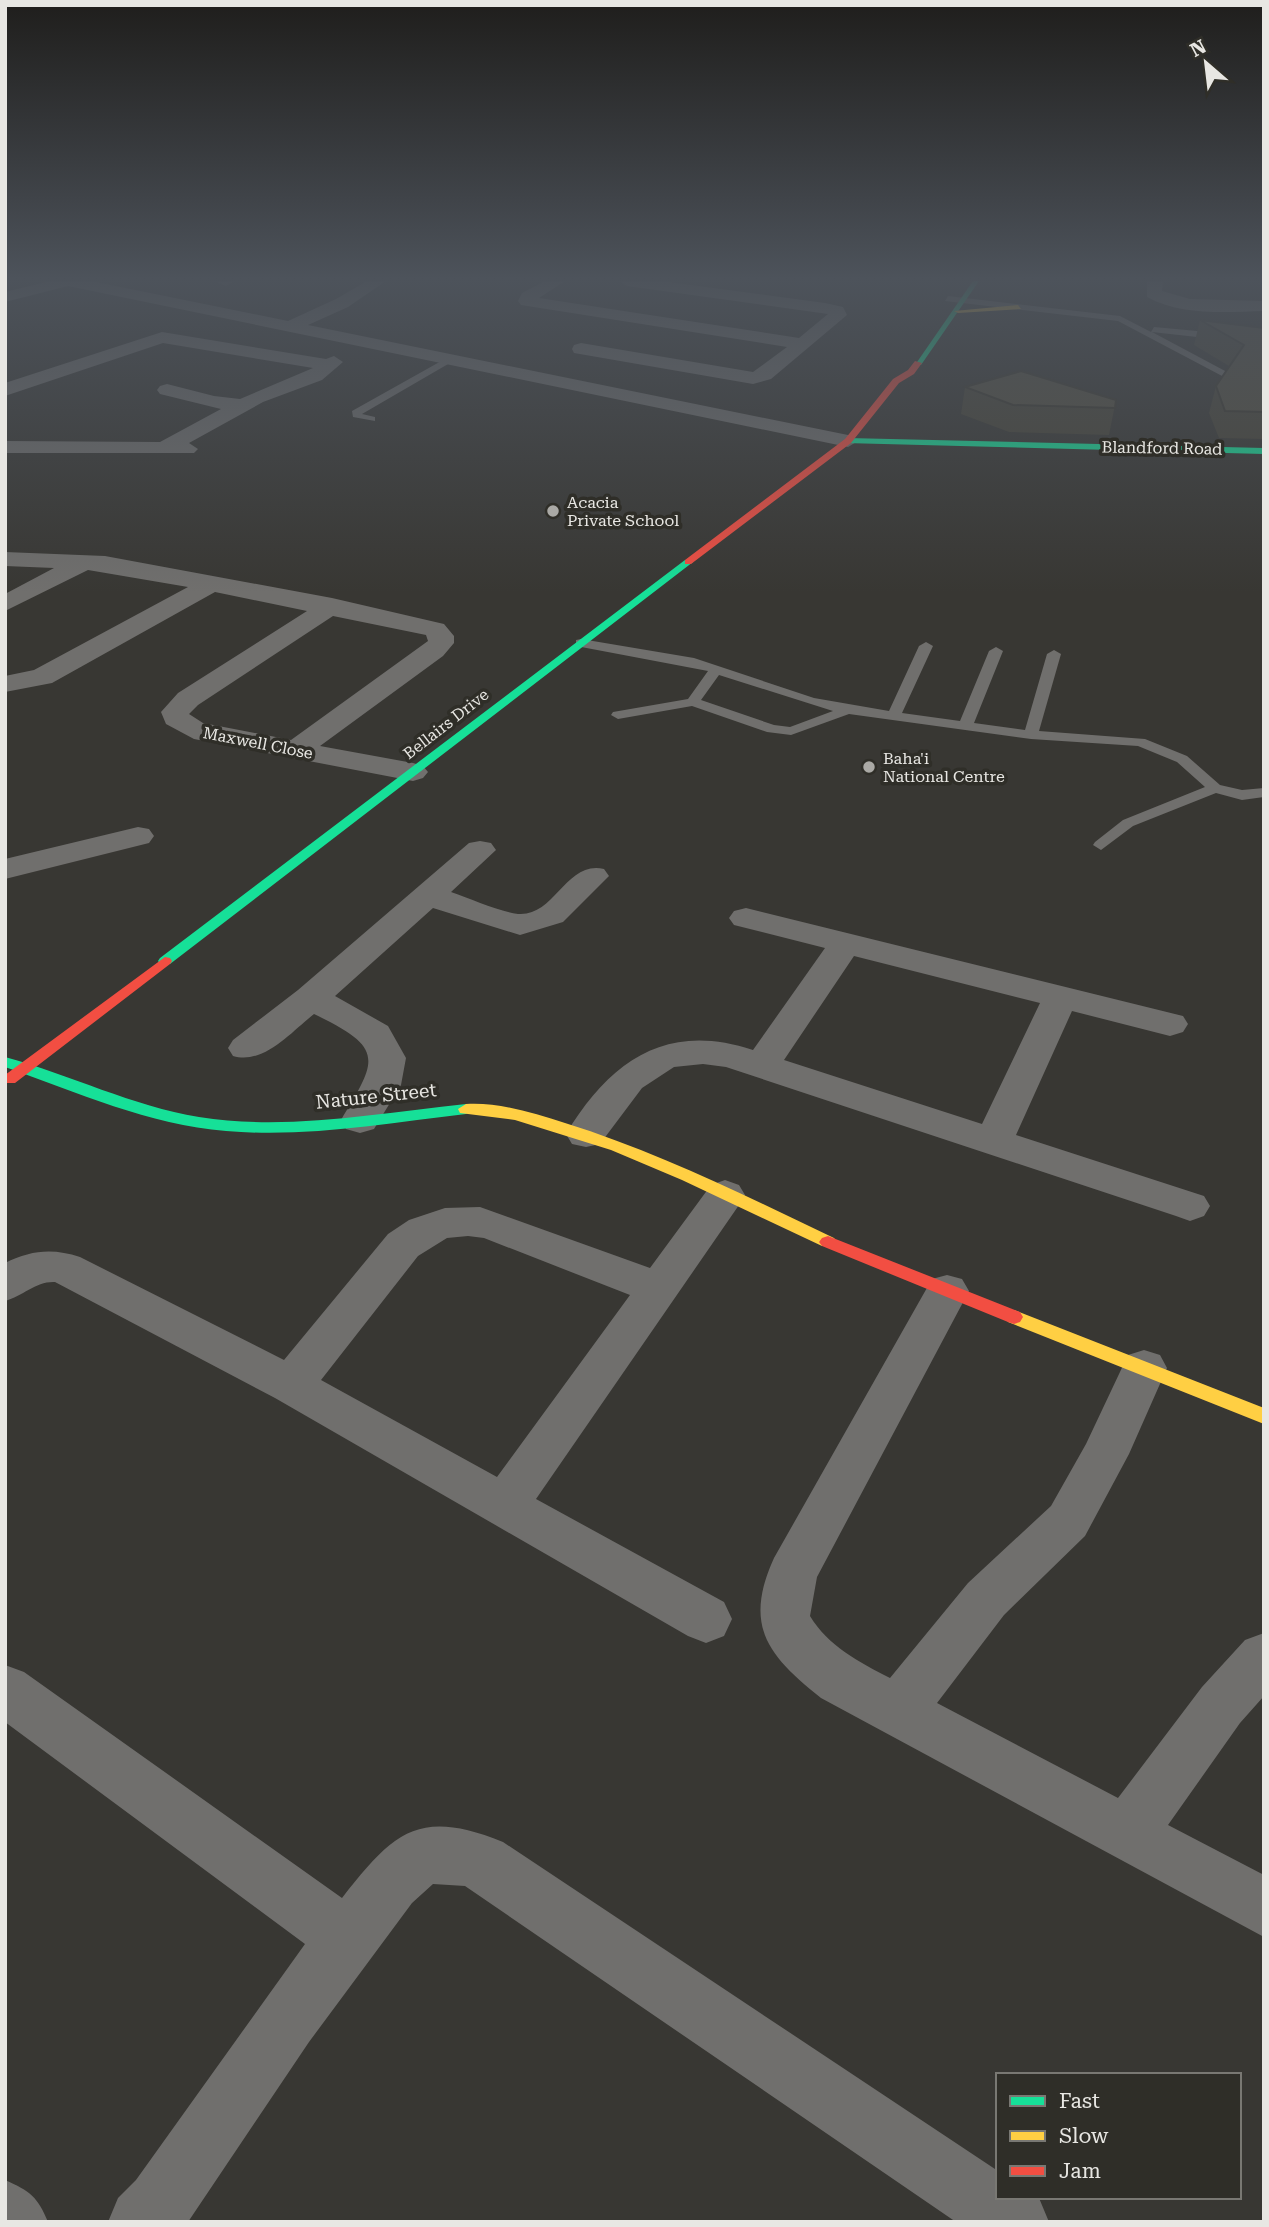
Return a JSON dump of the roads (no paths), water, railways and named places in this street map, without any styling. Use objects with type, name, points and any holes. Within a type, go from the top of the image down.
[{"type":"street","points":[[163,449],[216,423],[243,405],[293,385]]},
{"type":"street","name":"Blandford Road","points":[[582,385],[848,441],[1264,451]]},
{"type":"street","name":"Bellairs Drive","points":[[5,1083],[848,441],[893,385]]},
{"type":"street","points":[[167,390],[214,402],[243,405]]},
{"type":"street","points":[[882,397],[885,414],[893,422],[950,443]]},
{"type":"street","points":[[5,447],[214,449]]},
{"type":"street","points":[[5,559],[86,561],[422,624],[435,629],[441,636],[441,643],[297,749]]},
{"type":"street","points":[[5,604],[86,561]]},
{"type":"street","points":[[5,684],[42,677],[212,584]]},
{"type":"street","name":"Maxwell Close","points":[[332,606],[188,699],[175,712],[176,719],[194,730],[413,772]]},
{"type":"street","points":[[5,869],[138,836]]},
{"type":"street","points":[[246,1048],[311,998],[480,850]]},
{"type":"street","points":[[429,896],[520,925],[551,915],[593,876]]},
{"type":"street","points":[[746,918],[1170,1024]]},
{"type":"street","points":[[761,1065],[846,943]]},
{"type":"street","points":[[994,1141],[1059,997]]},
{"type":"street","points":[[311,998],[365,1027],[380,1038],[388,1054],[387,1072],[360,1120]]},
{"type":"street","points":[[586,1134],[620,1087],[646,1065],[677,1052],[702,1050],[761,1065],[1189,1206]]},
{"type":"street","name":"Nature Street","points":[[5,1062],[176,1118],[214,1124],[279,1126],[473,1108],[513,1114],[586,1134],[674,1169],[724,1195],[856,1255],[1264,1416]]},
{"type":"street","points":[[503,1507],[724,1195]]},
{"type":"street","points":[[291,1385],[403,1245],[420,1232],[439,1223],[478,1220],[492,1224],[658,1288]]},
{"type":"street","points":[[5,1285],[33,1268],[46,1264],[65,1268],[291,1385],[503,1507],[706,1619]]},
{"type":"street","points":[[947,1291],[792,1574],[784,1619],[803,1652],[840,1680],[1264,1907]]},
{"type":"street","points":[[898,1710],[986,1599],[1068,1521],[1105,1454],[1144,1368]]},
{"type":"street","points":[[1126,1833],[1221,1705],[1264,1657]]},
{"type":"street","points":[[5,1690],[348,1938]]},
{"type":"street","points":[[142,2222],[160,2204],[348,1938],[403,1869],[420,1858],[441,1854],[459,1854],[482,1863],[1014,2222]]},
{"type":"street","points":[[5,2214],[14,2222]]},
{"type":"lane","points":[[371,419],[358,417],[356,413],[405,385]]},
{"type":"lane","points":[[581,643],[717,668],[810,701],[893,718],[1031,735],[1140,742],[1182,759],[1216,788],[1242,795],[1264,792]]},
{"type":"lane","points":[[893,718],[926,646]]},
{"type":"lane","points":[[965,727],[996,652]]},
{"type":"lane","points":[[1031,735],[1054,654]]},
{"type":"lane","points":[[693,702],[717,668]]},
{"type":"lane","points":[[618,715],[693,702],[772,729],[791,732],[848,710]]},
{"type":"lane","points":[[1101,845],[1128,822],[1216,788]]},
{"type":"place","name":"Acacia Private School","points":[[553,511]]},
{"type":"place","name":"Baha'i National Centre","points":[[869,767]]}]
